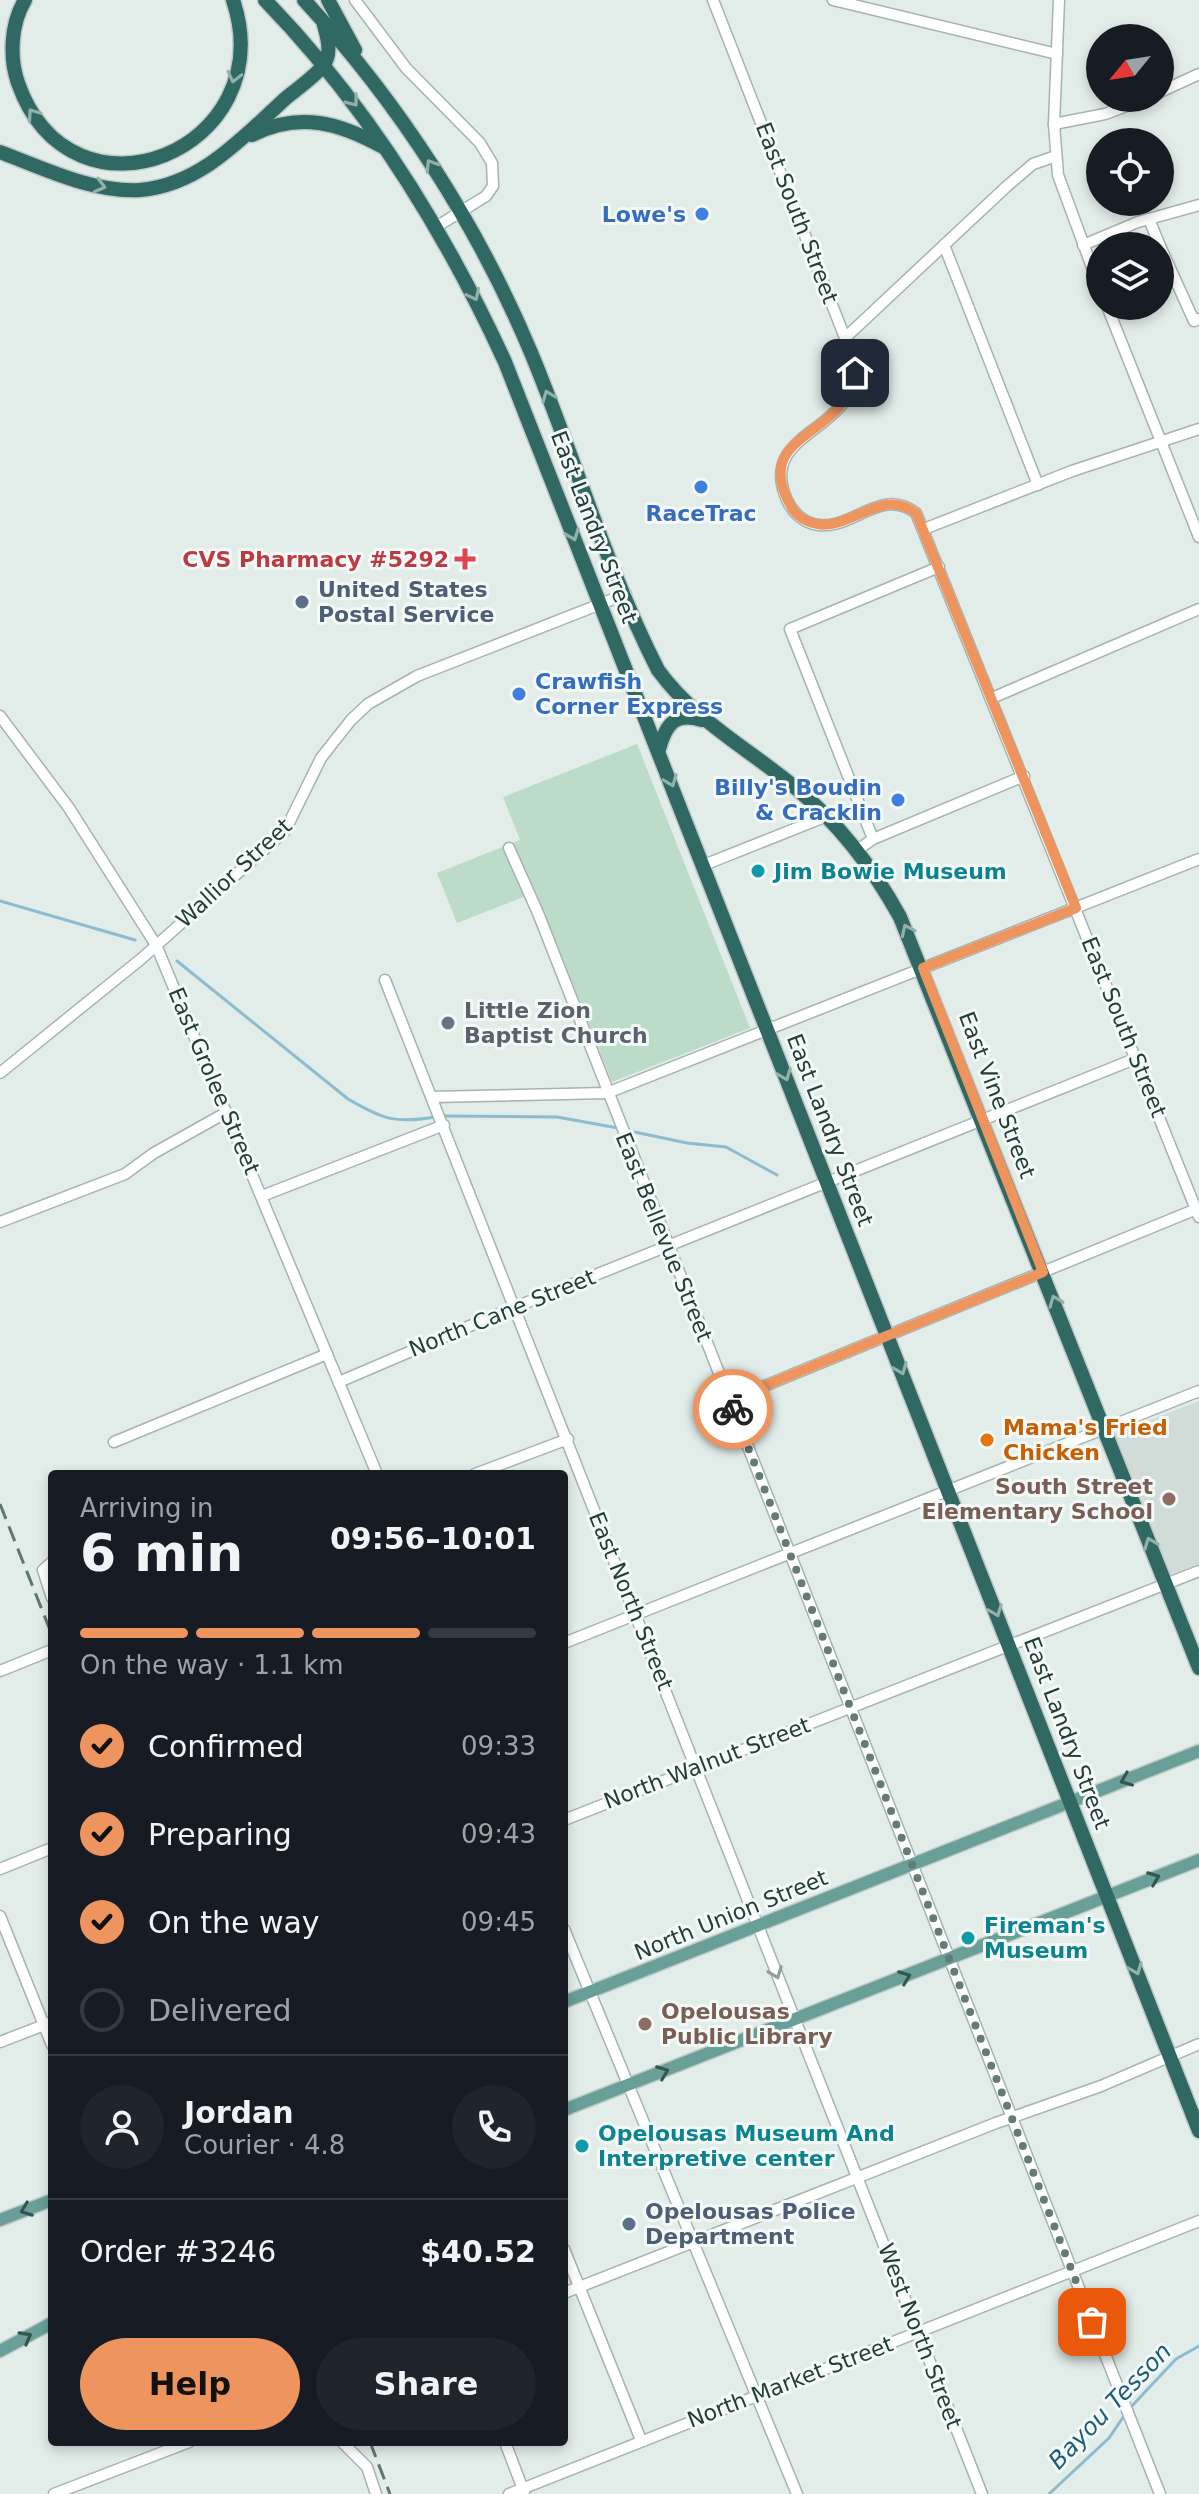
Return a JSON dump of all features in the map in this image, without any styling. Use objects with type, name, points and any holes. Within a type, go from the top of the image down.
[{"type":"highway","points":[[25,0],[14,33],[13,56],[25,103],[42,127],[62,143],[94,160],[125,164],[153,162],[192,143],[216,117],[236,77],[238,32],[233,0]]},
{"type":"highway","name":"East Landry Street","points":[[265,0],[324,65],[387,149],[436,227],[505,362],[1199,2131]]},
{"type":"highway","points":[[304,0],[375,85]]},
{"type":"highway","points":[[328,0],[375,85]]},
{"type":"highway","points":[[0,152],[109,189],[140,190],[171,184],[201,171],[241,140],[324,65],[329,42],[323,21]]},
{"type":"highway","name":"East Vine Street","points":[[375,85],[461,213],[531,352],[658,670],[681,700],[702,720],[796,788],[827,816],[894,906],[923,968],[1199,1668]]},
{"type":"highway","points":[[241,140],[265,128],[311,120],[344,127],[387,149]]},
{"type":"highway","points":[[659,749],[669,724],[675,719],[689,716],[702,720]]},
{"type":"main road","name":"North Union Street","points":[[568,2000],[1199,1751]]},
{"type":"main road","points":[[568,2108],[1199,1860]]},
{"type":"main road","points":[[0,2220],[48,2202]]},
{"type":"main road","points":[[0,2351],[48,2325]]},
{"type":"street","points":[[355,0],[406,68],[487,153],[494,175],[493,186],[486,196],[436,227]]},
{"type":"street","name":"East South Street","points":[[713,0],[846,337],[855,373],[849,397],[834,415],[787,451],[779,476],[787,499],[801,519],[825,525],[881,504],[905,505],[916,513],[1198,1211]]},
{"type":"street","points":[[833,0],[1057,54]]},
{"type":"street","points":[[1059,0],[1054,124],[1058,175],[1086,253]]},
{"type":"street","points":[[1174,86],[1199,74]]},
{"type":"street","points":[[1054,124],[1110,112]]},
{"type":"street","points":[[846,337],[1033,164],[1056,156]]},
{"type":"street","points":[[1083,245],[1149,219],[1199,205]]},
{"type":"street","points":[[1149,219],[1154,232]]},
{"type":"street","points":[[944,245],[1038,485]]},
{"type":"street","points":[[1174,281],[1181,299],[1197,320]]},
{"type":"street","points":[[1113,320],[1199,537]]},
{"type":"street","points":[[924,529],[1199,429]]},
{"type":"street","points":[[873,839],[790,629],[939,567]]},
{"type":"street","name":"Wallior Street","points":[[0,1073],[156,945],[285,831],[321,758],[368,704],[417,676],[626,594]]},
{"type":"street","points":[[992,698],[1199,609]]},
{"type":"street","name":"East Grolee Street","points":[[0,716],[31,752],[156,945],[375,1470]]},
{"type":"street","points":[[856,851],[873,839],[1024,776]]},
{"type":"street","points":[[704,865],[827,816]]},
{"type":"street","name":"East Bellevue Street","points":[[509,848],[538,913],[1160,2494]]},
{"type":"street","points":[[432,1097],[607,1093],[1199,859]]},
{"type":"street","name":"East North Street","points":[[385,980],[857,2178]]},
{"type":"street","name":"North Cane Street","points":[[339,1382],[667,1245],[1137,1058]]},
{"type":"street","points":[[0,1222],[125,1174],[154,1153],[227,1112]]},
{"type":"street","points":[[262,1196],[441,1119]]},
{"type":"street","points":[[730,1400],[1198,1211]]},
{"type":"street","points":[[114,1442],[327,1354]]},
{"type":"street","points":[[568,1641],[1199,1391]]},
{"type":"street","points":[[486,1470],[568,1439]]},
{"type":"street","points":[[48,1566],[43,1570],[48,1586]]},
{"type":"street","name":"North Walnut Street","points":[[568,1818],[1199,1571]]},
{"type":"street","points":[[0,1671],[48,1652]]},
{"type":"street","points":[[0,1869],[48,1850]]},
{"type":"street","points":[[0,1916],[48,2023],[0,2042]]},
{"type":"street","points":[[568,1939],[797,2494]]},
{"type":"street","points":[[568,2291],[1013,2117],[1101,2086],[1199,2044]]},
{"type":"street","name":"West North Street","points":[[857,2178],[982,2494]]},
{"type":"street","name":"North Market Street","points":[[509,2494],[524,2491],[641,2440],[1199,2221]]},
{"type":"street","points":[[568,2260],[641,2440]]},
{"type":"street","points":[[54,2494],[166,2446]]},
{"type":"street","points":[[346,2446],[367,2467],[376,2494]]},
{"type":"street","points":[[507,2446],[524,2491]]},
{"type":"shaded area","name":"South Street Elementary School","points":[[1199,1401],[1199,1564],[1170,1575],[1114,1434]]},
{"type":"green space","points":[[637,744],[750,1028],[612,1082],[536,892],[457,923],[437,873],[520,840],[503,797]]},
{"type":"waterway","points":[[0,901],[135,940]]},
{"type":"waterway","points":[[177,961],[348,1099],[389,1118],[409,1120],[435,1117]]},
{"type":"waterway","points":[[442,1116],[557,1117],[618,1128]]},
{"type":"waterway","points":[[625,1130],[687,1143],[726,1147],[777,1175]]},
{"type":"waterway","name":"Bayou Tesson","points":[[1131,2407],[1176,2359],[1199,2346]]},
{"type":"waterway","name":"Bayou Tesson","points":[[1049,2494],[1109,2438],[1126,2413]]},
{"type":"railway","points":[[0,1504],[48,1625]]},
{"type":"railway","points":[[372,2446],[390,2494]]},
{"type":"way so far","points":[[733,1409],[1092,2322]]},
{"type":"place","name":"Lowe's","points":[[702,214]]},
{"type":"place","name":"RaceTrac","points":[[701,487]]},
{"type":"place","name":"CVS Pharmacy #5292","points":[[465,559]]},
{"type":"place","name":"United States Postal Service","points":[[302,602]]},
{"type":"place","name":"Crawfish Corner Express","points":[[519,694]]},
{"type":"place","name":"Billy's Boudin & Cracklin","points":[[898,800]]},
{"type":"place","name":"Jim Bowie Museum","points":[[758,871]]},
{"type":"place","name":"Little Zion Baptist Church","points":[[448,1023]]},
{"type":"place","name":"Mama's Fried Chicken","points":[[987,1440]]},
{"type":"place","name":"South Street Elementary School","points":[[1169,1499]]},
{"type":"place","name":"Fireman's Museum","points":[[968,1938]]},
{"type":"place","name":"Opelousas Public Library","points":[[645,2024]]},
{"type":"place","name":"Opelousas Museum And Interpretive center","points":[[582,2146]]},
{"type":"place","name":"Opelousas Police Department","points":[[629,2224]]},
{"type":"route","points":[[733,1409],[730,1400],[1043,1272],[923,968],[1076,908],[916,513],[905,505],[893,502],[837,523],[813,524],[801,519],[792,510],[782,487],[779,476],[787,451],[843,407],[855,373]]}]
